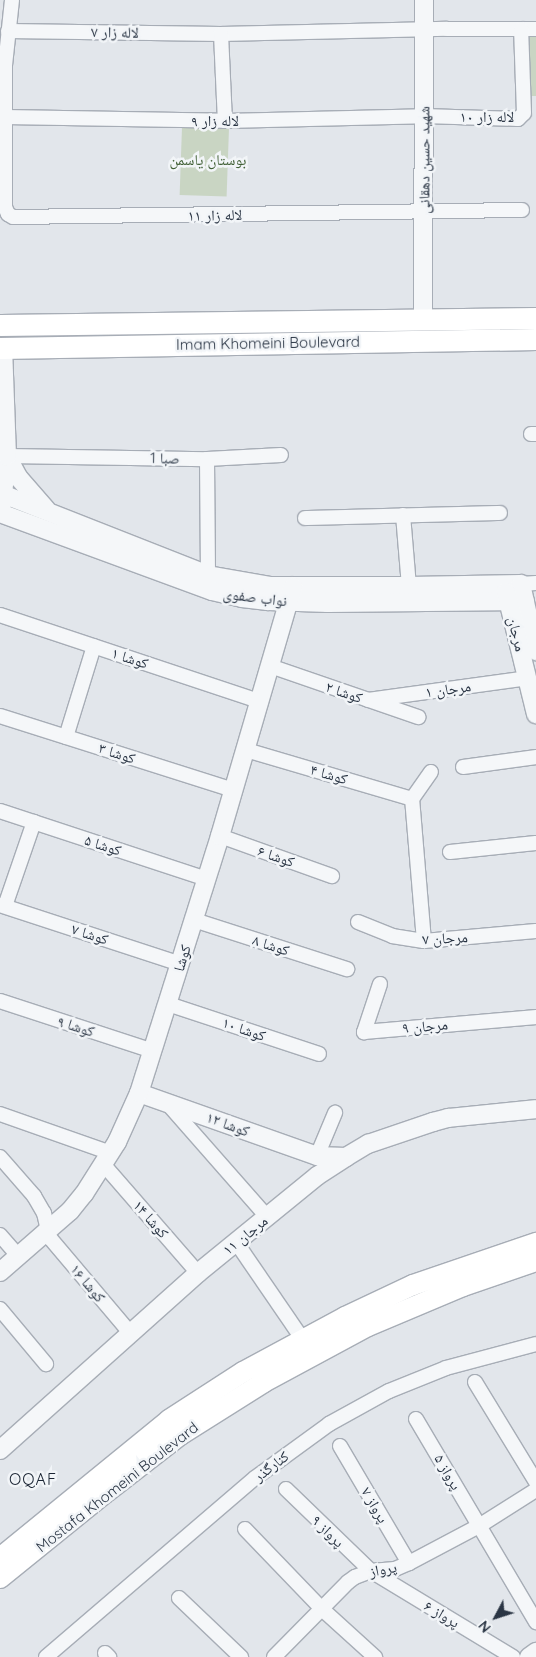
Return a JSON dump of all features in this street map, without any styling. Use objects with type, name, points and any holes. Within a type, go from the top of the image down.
[{"type":"main road","name":"Imam Khomeini Boulevard","points":[[0,325],[536,318]]},
{"type":"main road","name":"Imam Khomeini Boulevard","points":[[1,348],[536,339]]},
{"type":"main road","name":"Mostafa Khomeini Boulevard","points":[[0,1558],[169,1420],[243,1372],[414,1285],[536,1243]]},
{"type":"main road","name":"Mostafa Khomeini Boulevard","points":[[0,1578],[104,1493],[180,1435],[264,1382],[368,1326],[463,1286],[536,1261]]},
{"type":"street","points":[[5,117],[8,31],[12,0]]},
{"type":"street","name":"شهید حسین دهقانی","points":[[423,320],[424,0]]},
{"type":"street","name":"لاله زار ۷","points":[[8,31],[221,34],[424,29],[536,29]]},
{"type":"street","name":"لاله زار ۱۰","points":[[424,116],[518,119],[522,116],[524,112],[521,29]]},
{"type":"street","points":[[221,34],[225,121]]},
{"type":"street","name":"لاله زار ۹","points":[[5,117],[225,121],[424,116]]},
{"type":"street","name":"لاله زار ۱۱","points":[[5,117],[5,207],[8,214],[13,217],[522,210]]},
{"type":"street","points":[[0,513],[7,456],[1,348]]},
{"type":"street","name":"صبا 1","points":[[7,456],[207,459],[281,455]]},
{"type":"street","points":[[7,456],[18,477],[48,511]]},
{"type":"street","points":[[207,459],[208,575]]},
{"type":"street","name":"نواب صفوی","points":[[2,494],[208,575],[271,586],[291,594],[517,601]]},
{"type":"street","name":"نواب صفوی","points":[[0,513],[212,591],[242,598],[409,586],[520,583]]},
{"type":"street","points":[[305,518],[500,513]]},
{"type":"street","points":[[403,515],[409,586]]},
{"type":"street","name":"مرجان","points":[[520,583],[517,601],[528,678],[536,714]]},
{"type":"street","name":"کوشا","points":[[0,1272],[70,1211],[108,1159],[139,1093],[207,879],[291,594]]},
{"type":"street","name":"مرجان","points":[[517,601],[536,651]]},
{"type":"street","name":"کوشا ۱","points":[[0,614],[260,700]]},
{"type":"street","points":[[66,737],[94,646]]},
{"type":"street","name":"کوشا ۲","points":[[270,666],[418,717]]},
{"type":"street","name":"مرجان ۱","points":[[368,700],[528,678]]},
{"type":"street","name":"کوشا ۳","points":[[0,716],[233,790]]},
{"type":"street","name":"کوشا ۴","points":[[246,750],[412,799]]},
{"type":"street","points":[[463,768],[536,757]]},
{"type":"street","points":[[424,941],[412,799],[431,772]]},
{"type":"street","name":"کوشا ۵","points":[[0,811],[207,879]]},
{"type":"street","points":[[2,905],[34,822]]},
{"type":"street","name":"کوشا ۶","points":[[220,836],[332,876]]},
{"type":"street","points":[[450,852],[536,843]]},
{"type":"street","name":"کوشا ۷","points":[[2,905],[181,964]]},
{"type":"street","name":"کوشا ۸","points":[[194,920],[347,969]]},
{"type":"street","name":"مرجان ۷","points":[[358,922],[392,936],[424,941],[536,931]]},
{"type":"street","name":"مرجان ۹","points":[[380,984],[364,1032],[536,1017]]},
{"type":"street","name":"کوشا ۹","points":[[0,1001],[153,1051]]},
{"type":"street","name":"کوشا ۱۰","points":[[168,1004],[319,1054]]},
{"type":"street","name":"کوشا ۱۲","points":[[139,1093],[317,1156],[346,1158]]},
{"type":"street","points":[[166,1102],[267,1217]]},
{"type":"street","name":"مرجان ۱۱","points":[[0,1450],[198,1273],[317,1176],[368,1144],[433,1122],[448,1118],[536,1109]]},
{"type":"street","points":[[317,1156],[335,1113]]},
{"type":"street","points":[[0,1114],[108,1159]]},
{"type":"street","name":"کوشا ۱۶","points":[[0,1157],[34,1196],[44,1214],[50,1238],[131,1334]]},
{"type":"street","name":"کوشا ۱۴","points":[[108,1159],[198,1273]]},
{"type":"street","points":[[0,1235],[18,1256]]},
{"type":"street","points":[[236,1242],[303,1340]]},
{"type":"street","points":[[0,1308],[46,1364]]},
{"type":"street","name":"کنارگذر","points":[[46,1657],[255,1478],[329,1424],[389,1391],[446,1368],[536,1344]]},
{"type":"street","points":[[475,1382],[536,1482]]},
{"type":"street","name":"پرواز ۵","points":[[416,1419],[536,1622]]},
{"type":"street","name":"پرواز ۷","points":[[340,1446],[409,1563]]},
{"type":"street","name":"پرواز ۹","points":[[286,1489],[371,1571]]},
{"type":"street","name":"پرواز","points":[[274,1657],[348,1582],[371,1571],[395,1569],[409,1563],[479,1526],[536,1490]]},
{"type":"street","points":[[245,1529],[322,1609],[375,1657]]},
{"type":"street","name":"پرواز ۶","points":[[371,1571],[513,1657]]},
{"type":"street","points":[[179,1598],[241,1657]]},
{"type":"street","points":[[529,1657],[536,1652]]},
{"type":"green space","points":[[529,37],[536,37],[536,96],[530,96]]},
{"type":"green space","name":"بوستان یاسمن","points":[[182,127],[229,129],[227,197],[180,195]]},
{"type":"district","name":"OQAF","points":[[33,1479]]}]
